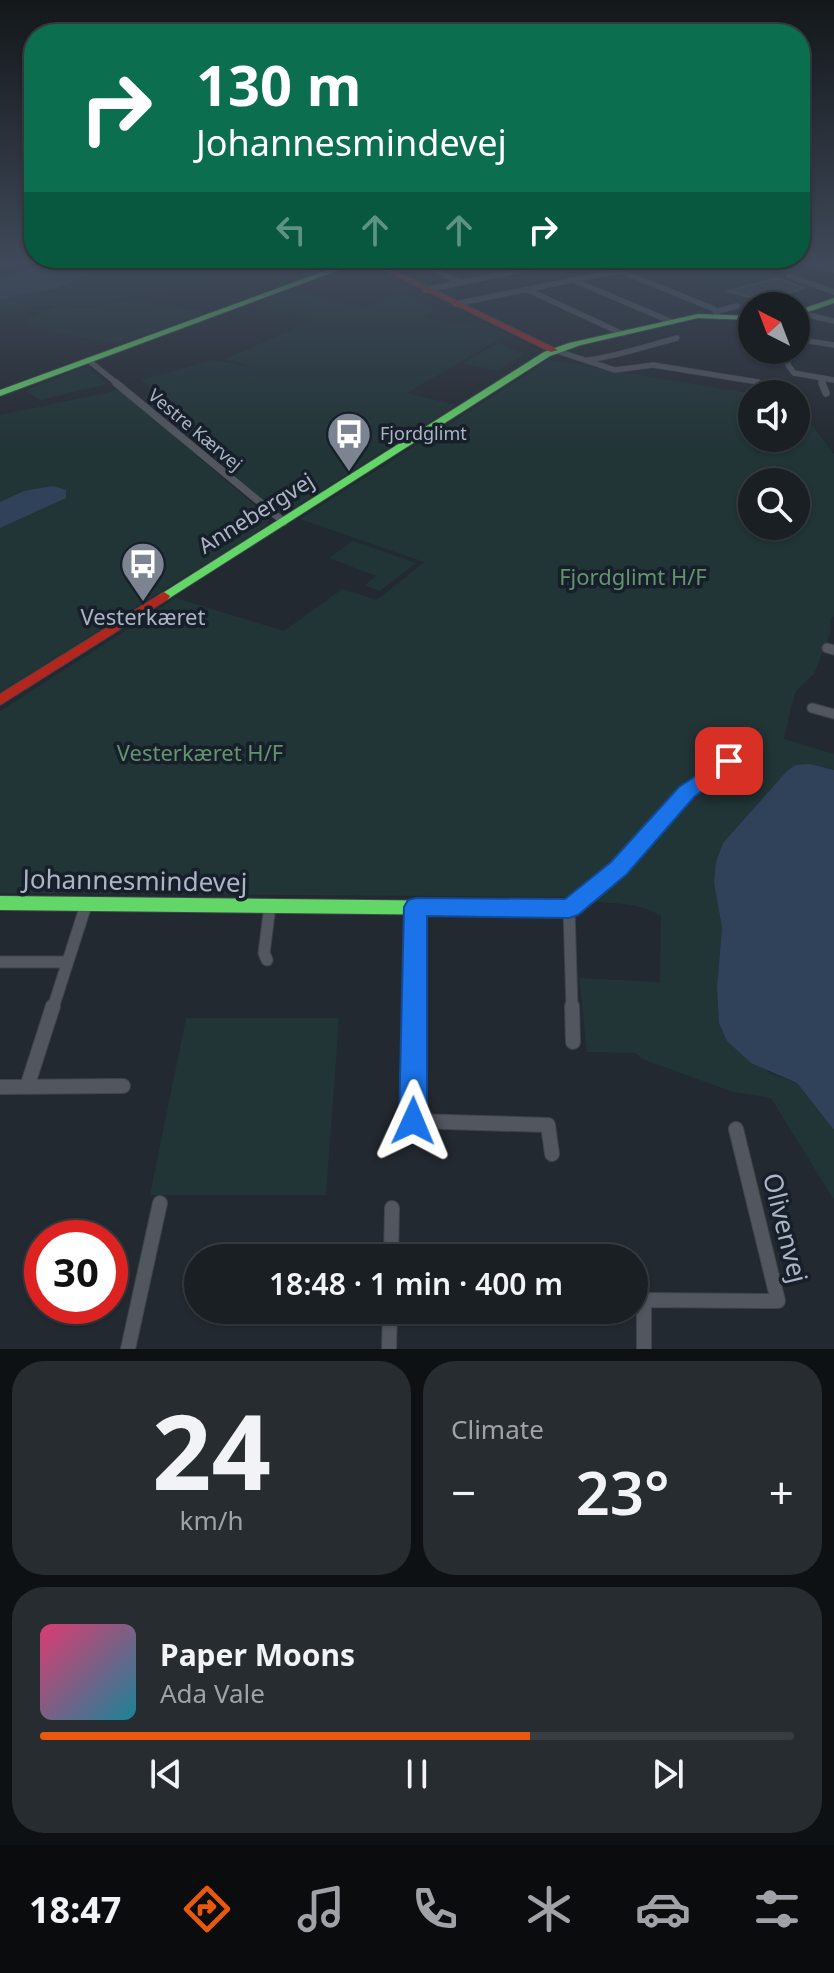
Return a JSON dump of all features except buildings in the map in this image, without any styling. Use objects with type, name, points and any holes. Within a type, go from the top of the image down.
[{"type":"street","points":[[2,391],[177,327]]},
{"type":"street","points":[[504,327],[555,351],[615,370],[653,365],[746,380]]},
{"type":"street","points":[[608,327],[623,334]]},
{"type":"street","name":"Annebergvej","points":[[0,700],[555,351],[652,327]]},
{"type":"street","points":[[585,361],[622,356],[641,347],[677,338]]},
{"type":"street","points":[[810,341],[834,345]]},
{"type":"street","name":"Vestre Kærvej","points":[[88,360],[284,522]]},
{"type":"street","points":[[790,364],[791,370],[834,380]]},
{"type":"street","points":[[820,378],[826,393]]},
{"type":"street","points":[[812,708],[834,714]]},
{"type":"street","points":[[573,1042],[569,909],[596,890],[622,865],[687,792],[729,761]]},
{"type":"street","name":"Johannesmindevej","points":[[0,903],[569,909]]},
{"type":"street","points":[[27,1087],[86,905]]},
{"type":"street","name":"Johannesmindevej","points":[[267,960],[264,953],[270,906]]},
{"type":"street","points":[[416,907],[413,1121],[548,1125],[552,1154]]},
{"type":"street","points":[[0,962],[67,962]]},
{"type":"street","points":[[0,1087],[123,1086]]},
{"type":"street","name":"Olivenvej","points":[[644,1349],[644,1300],[778,1301],[736,1129]]},
{"type":"street","points":[[128,1349],[160,1203]]},
{"type":"street","points":[[391,1244],[392,1208]]},
{"type":"street","points":[[389,1349],[390,1324]]},
{"type":"green space","points":[[38,327],[167,327],[120,344],[50,332]]},
{"type":"green space","points":[[298,327],[491,327],[508,334],[407,393],[456,405],[291,510],[281,513],[273,510],[145,396],[157,393],[141,380],[212,360],[259,368],[225,359]]},
{"type":"green space","points":[[498,343],[524,354],[497,371],[462,363]]},
{"type":"green space","points":[[549,360],[738,391],[738,452],[810,452],[810,423],[834,454],[834,616],[830,620],[830,634],[814,674],[796,691],[784,739],[834,754],[834,770],[825,767],[714,883],[722,927],[717,987],[769,1073],[797,1083],[834,1130],[834,1200],[771,1098],[733,1092],[642,1059],[635,1053],[587,1052],[579,978],[660,982],[661,916],[650,910],[627,904],[565,897],[0,893],[0,711],[176,598],[284,631],[342,589],[377,600],[424,562],[300,519]]},
{"type":"green space","points":[[81,368],[89,368],[107,384],[40,400],[25,391]]},
{"type":"green space","points":[[120,390],[269,517],[268,525],[0,692],[0,415]]},
{"type":"green space","points":[[353,541],[416,563],[380,591],[365,585],[376,576],[329,558]]},
{"type":"green space","points":[[186,1018],[339,1018],[326,1195],[150,1195]]},
{"type":"water","points":[[53,486],[66,490],[66,498],[0,528],[0,502],[24,491]]},
{"type":"water","points":[[809,764],[834,770],[834,1130],[797,1083],[751,1063],[727,1041],[719,1023],[717,987],[722,927],[714,883],[716,862],[723,843],[787,771],[796,765]]},
{"type":"traffic: fast","points":[[0,393],[180,327]]},
{"type":"traffic: fast","points":[[572,345],[650,327]]},
{"type":"traffic: fast","points":[[164,596],[547,354],[580,343]]},
{"type":"traffic: fast","points":[[0,903],[569,909],[603,883]]},
{"type":"traffic: slow","points":[[603,883],[687,792],[729,761]]},
{"type":"traffic: jam","points":[[506,327],[554,350]]},
{"type":"traffic: jam","points":[[0,700],[164,596]]},
{"type":"place","name":"Fjordglimt","points":[[349,473]]},
{"type":"place","name":"Vesterkæret","points":[[143,603]]},
{"type":"route","points":[[413,1121],[416,907],[569,909],[596,890],[619,868],[687,792],[729,761]]},
{"type":"park label","name":"Fjordglimt H/F","points":[[633,577]]},
{"type":"park label","name":"Vesterkæret H/F","points":[[200,753]]}]
